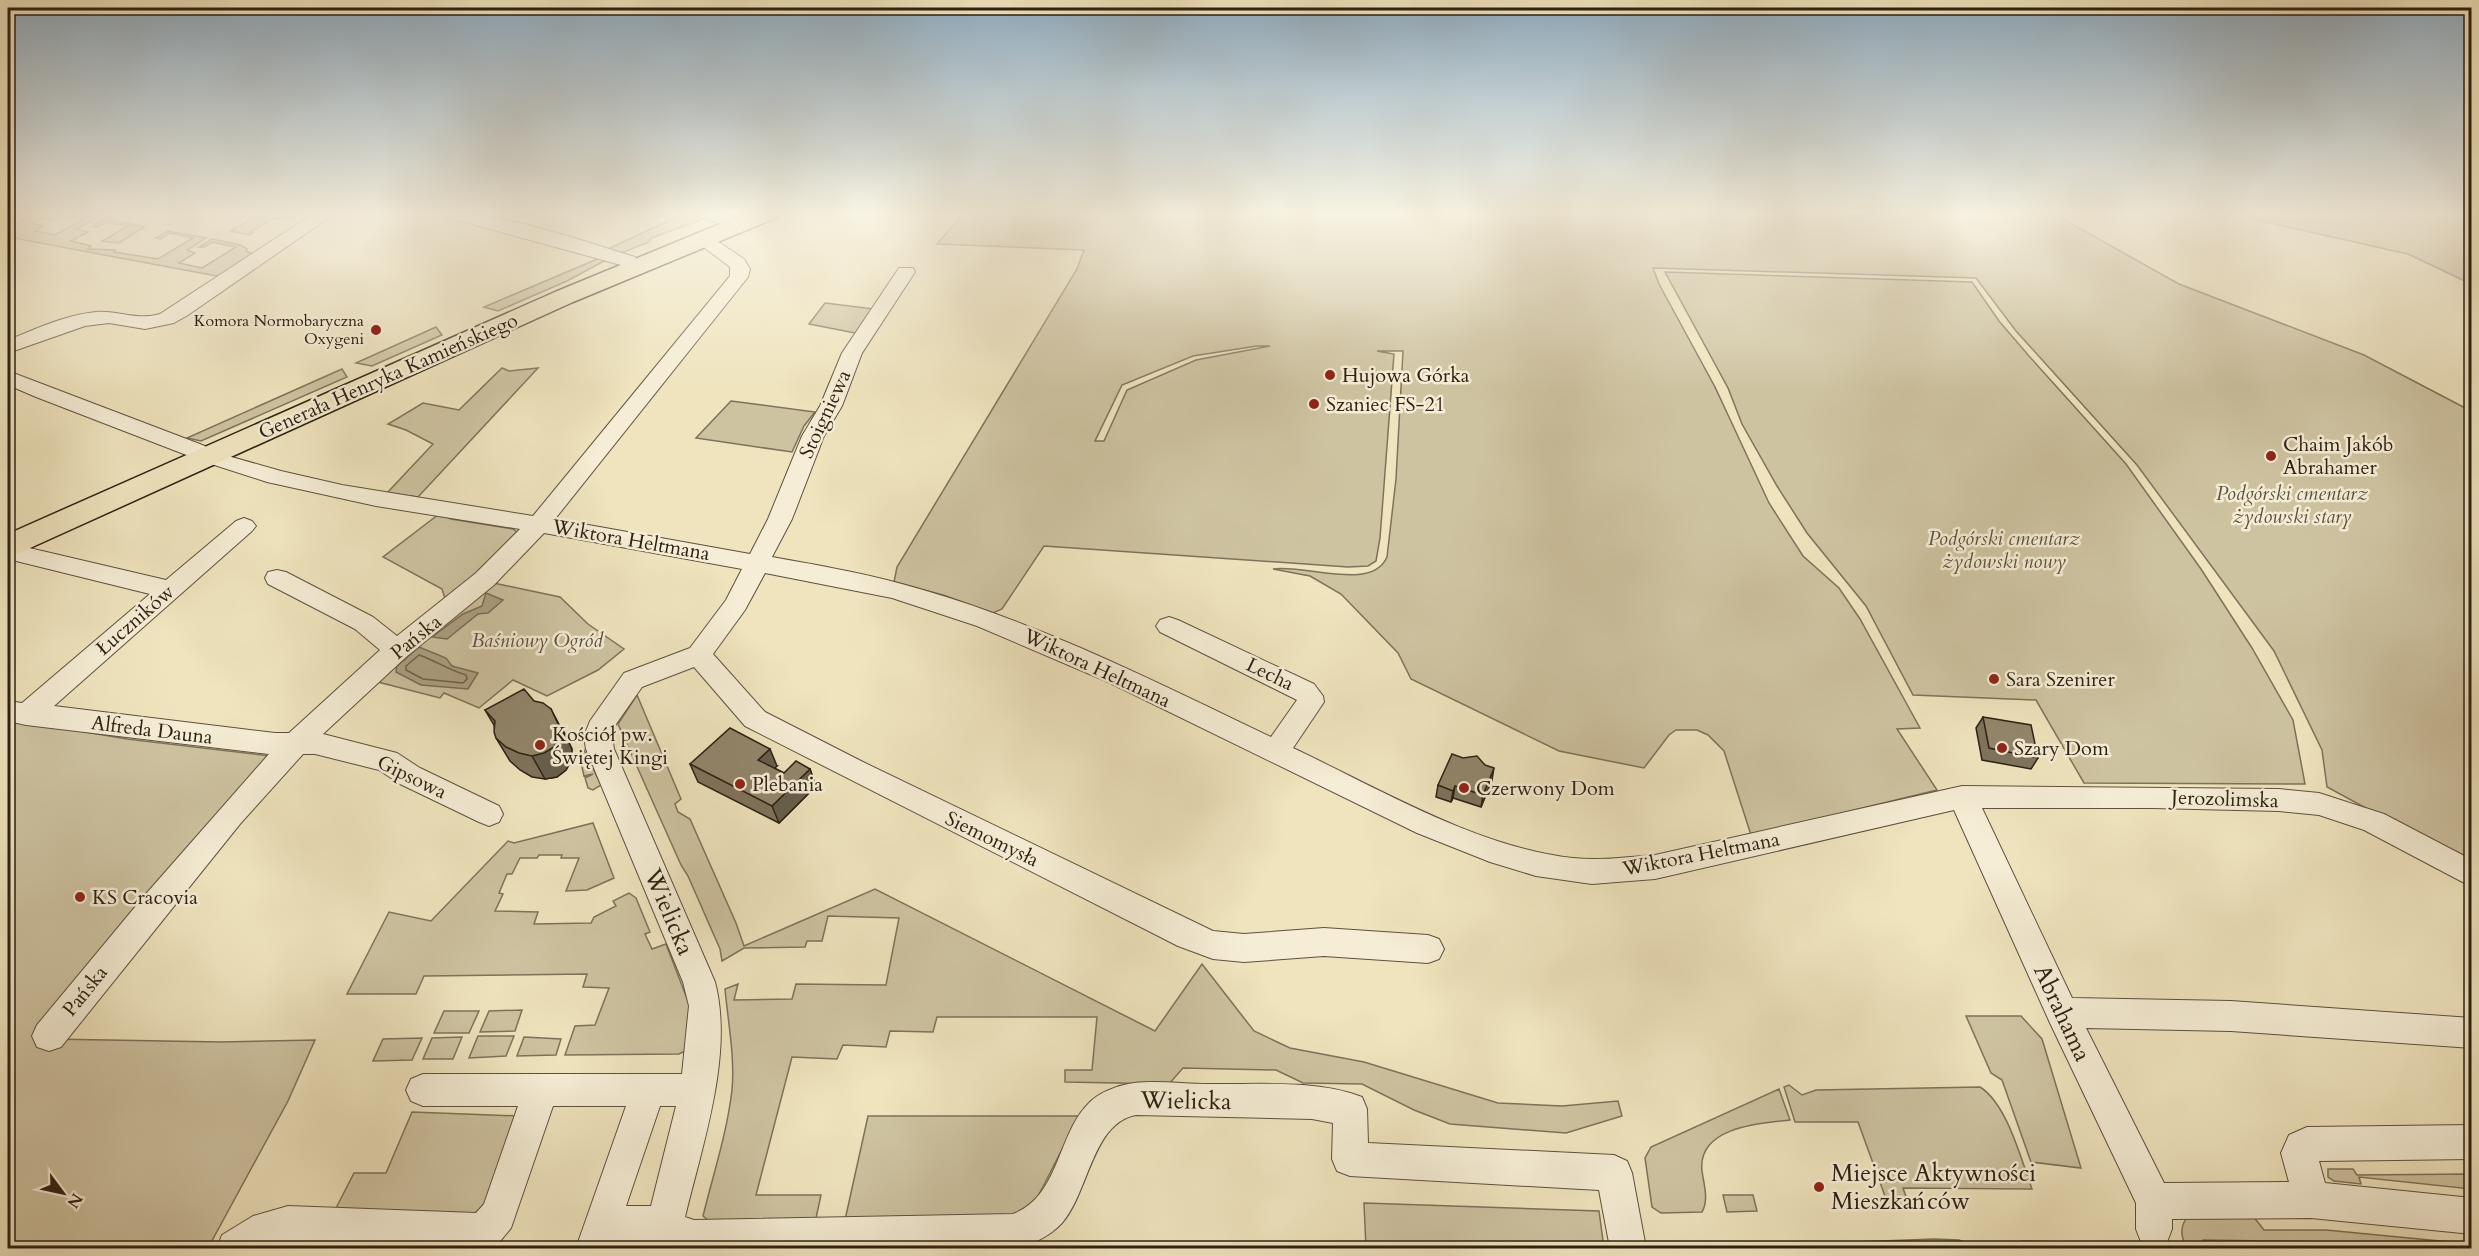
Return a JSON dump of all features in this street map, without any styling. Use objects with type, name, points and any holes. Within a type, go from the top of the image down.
[{"type":"main road","name":"Generała Henryka Kamieńskiego","points":[[8,546],[203,453],[607,271]]},
{"type":"main road","name":"Generała Henryka Kamieńskiego","points":[[8,534],[628,271]]},
{"type":"street","points":[[8,347],[86,320],[106,318],[138,324],[158,322],[181,311],[241,271]]},
{"type":"street","name":"Pańska","points":[[48,1036],[222,825],[297,742],[397,650],[485,579],[539,524],[739,277],[741,271]]},
{"type":"street","name":"Stoigniewa","points":[[758,563],[780,519],[813,436],[831,406],[852,353],[906,272]]},
{"type":"street","name":"Wiktora Heltmana","points":[[8,377],[42,393],[235,465],[346,495],[539,524],[758,563],[875,586],[938,603],[1046,643],[1461,839],[1540,865],[1610,872],[1655,867],[1962,797]]},
{"type":"street","name":"Łuczników","points":[[17,713],[170,590],[244,526]]},
{"type":"street","points":[[8,551],[170,590]]},
{"type":"street","points":[[699,655],[736,604],[758,563]]},
{"type":"street","points":[[277,578],[364,623],[397,650]]},
{"type":"street","name":"Lecha","points":[[1169,626],[1268,672],[1305,691],[1310,696],[1311,702],[1276,751]]},
{"type":"street","name":"Siemomysła","points":[[699,655],[755,719],[1189,936],[1214,945],[1244,948],[1324,942],[1428,949]]},
{"type":"street","name":"Wielicka","points":[[663,1238],[691,1120],[702,1059],[705,1005],[699,982],[600,749],[598,736],[604,721],[633,680],[699,655]]},
{"type":"street","name":"Alfreda Dauna","points":[[17,713],[275,744],[297,742]]},
{"type":"street","name":"Gipsowa","points":[[297,742],[315,743],[387,761],[410,776],[489,814]]},
{"type":"street","name":"Jerozolimska","points":[[1962,797],[2279,800],[2319,804],[2374,822],[2472,875]]},
{"type":"street","name":"Abrahama","points":[[1962,797],[2154,1215],[2311,1200]]},
{"type":"street","points":[[2062,1014],[2231,1016],[2472,1033]]},
{"type":"street","points":[[423,1090],[696,1090]]},
{"type":"street","points":[[235,1248],[266,1229],[288,1224],[484,1232],[498,1215],[541,1090]]},
{"type":"street","name":"Wielicka","points":[[599,1237],[648,1091]]},
{"type":"street","name":"Wielicka","points":[[599,1237],[651,1224],[663,1238],[1013,1233],[1027,1229],[1041,1220],[1055,1205],[1093,1123],[1102,1113],[1121,1102],[1136,1099],[1312,1103],[1350,1109],[1350,1160],[1614,1173],[1628,1248]]},
{"type":"street","points":[[2472,1142],[2307,1144],[2301,1147],[2300,1153],[2311,1200],[2472,1216]]},
{"type":"green space","points":[[188,271],[232,271],[222,277]]},
{"type":"green space","points":[[570,271],[586,271],[498,311],[484,307]]},
{"type":"green space","points":[[1076,271],[1654,271],[1715,387],[1769,503],[1803,556],[1839,588],[1860,619],[1920,728],[1897,729],[1937,790],[1751,835],[1724,751],[1708,735],[1697,730],[1676,730],[1669,735],[1644,768],[1559,751],[1411,679],[1398,653],[1341,594],[1310,576],[1273,569],[1287,568],[1353,575],[1368,573],[1379,567],[1387,557],[1396,479],[1403,351],[1377,351],[1394,354],[1380,538],[1376,561],[1368,566],[1348,567],[1044,546],[1002,609],[993,613],[943,595],[894,582],[897,567]],"holes":[[[1270,346],[1196,360],[1127,390],[1104,441],[1095,441],[1122,385],[1193,356]]]},
{"type":"green space","name":"Podgórski cmentarz żydowski stary","points":[[1737,271],[2155,271],[2179,284],[2364,355],[2471,411],[2471,865],[2327,787],[2322,750],[2274,651],[2137,465],[2016,331],[1976,278]]},
{"type":"green space","points":[[2443,271],[2471,271],[2471,284]]},
{"type":"green space","name":"Podgórski cmentarz żydowski nowy","points":[[1665,272],[1972,282],[1999,321],[2126,464],[2201,569],[2252,648],[2293,720],[2305,784],[2084,783],[2036,700],[1913,695],[1866,606],[1807,533],[1777,486],[1742,424],[1728,388]]},
{"type":"green space","points":[[825,303],[874,309],[855,333],[809,324]]},
{"type":"green space","points":[[436,327],[442,335],[372,366],[356,363]]},
{"type":"green space","points":[[502,368],[509,371],[538,368],[418,497],[387,493],[433,444],[406,430],[388,424],[423,403],[459,410]]},
{"type":"green space","points":[[342,369],[347,377],[201,441],[187,438]]},
{"type":"green space","points":[[731,401],[815,412],[804,426],[792,452],[696,438]]},
{"type":"green space","points":[[439,514],[451,519],[513,529],[518,533],[446,602],[442,589],[383,557]]},
{"type":"green space","name":"Baśniowy Ogród","points":[[489,582],[560,597],[588,624],[624,649],[598,670],[547,696],[513,680],[479,708],[444,693],[440,698],[378,682]]},
{"type":"green space","points":[[637,695],[681,799],[675,804],[678,812],[690,819],[744,946],[875,889],[1155,1031],[1202,964],[1254,1031],[1290,1048],[1364,1062],[1498,1103],[1562,1106],[1618,1101],[1622,1116],[1566,1133],[1450,1124],[1414,1110],[1362,1084],[1303,1083],[1276,1070],[1183,1068],[1169,1084],[1065,1082],[1065,1070],[1092,1070],[1097,1017],[937,1017],[933,1032],[890,1031],[886,1047],[843,1045],[837,1059],[792,1057],[756,1195],[821,1195],[815,1223],[708,1220],[703,1216],[730,1106],[733,1078],[725,989],[738,984],[734,1000],[792,999],[796,984],[886,985],[899,918],[828,916],[822,941],[807,941],[805,947],[744,948],[722,961],[720,949],[688,876],[618,724]]},
{"type":"green space","name":"KS Cracovia","points":[[8,719],[127,739],[270,756],[51,1039],[221,1042],[315,1040],[288,1101],[208,1248],[8,1248]]},
{"type":"green space","points":[[584,750],[601,785],[593,790],[588,788],[585,778],[593,774],[584,776],[579,754]]},
{"type":"green space","points":[[593,823],[614,878],[587,890],[566,891],[579,858],[539,855],[537,858],[520,858],[512,874],[507,874],[499,893],[503,894],[495,911],[538,912],[534,924],[591,923],[594,917],[616,906],[613,901],[629,893],[636,898],[650,932],[645,934],[652,949],[666,944],[691,1009],[689,1049],[679,1054],[565,1055],[575,1026],[595,1025],[609,988],[583,987],[587,974],[424,976],[416,994],[347,994],[389,912],[431,921],[508,841],[514,843]]},
{"type":"green space","points":[[522,1010],[515,1031],[480,1032],[489,1011]]},
{"type":"green space","points":[[444,1011],[479,1011],[469,1033],[434,1033]]},
{"type":"green space","points":[[1966,1016],[2021,1016],[2042,1039],[2081,1168],[2031,1162],[2002,1080],[1991,1073]]},
{"type":"green space","points":[[478,1036],[514,1036],[506,1056],[469,1058]]},
{"type":"green space","points":[[462,1037],[453,1059],[423,1059],[432,1038]]},
{"type":"green space","points":[[524,1037],[561,1039],[556,1055],[517,1056]]},
{"type":"green space","points":[[422,1038],[412,1060],[373,1061],[383,1039]]},
{"type":"green space","points":[[1789,1085],[1802,1095],[1816,1090],[1980,1087],[1990,1095],[2005,1119],[2032,1189],[1903,1188],[1910,1208],[1889,1207],[1858,1122],[1795,1122],[1784,1087]]},
{"type":"green space","points":[[1779,1089],[1790,1120],[1733,1130],[1720,1136],[1709,1145],[1703,1156],[1702,1171],[1706,1197],[1702,1212],[1661,1213],[1652,1207],[1645,1158],[1651,1147]]},
{"type":"green space","points":[[412,1112],[519,1116],[487,1203],[471,1216],[334,1212],[354,1173],[386,1173]]},
{"type":"green space","points":[[868,1116],[1079,1116],[1026,1220],[843,1229]]},
{"type":"green space","points":[[2328,1169],[2353,1169],[2357,1175],[2471,1174],[2471,1189],[2359,1177],[2361,1184],[2334,1181],[2328,1177]]},
{"type":"green space","points":[[1723,1195],[1753,1195],[1757,1211],[1727,1212]]},
{"type":"green space","points":[[1364,1203],[1599,1211],[1604,1248],[1366,1248]]},
{"type":"green space","points":[[2190,1215],[2253,1216],[2264,1230],[2326,1230],[2471,1244],[2472,1248],[2391,1248],[2331,1242],[2203,1240],[2203,1248],[2188,1248],[2183,1240],[2182,1227]]},
{"type":"green space","points":[[1959,1240],[1979,1248],[1830,1248],[1829,1243]]},
{"type":"green space","points":[[2022,1241],[2112,1243],[2122,1248],[2022,1248]]},
{"type":"water","points":[[486,593],[503,600],[488,613],[478,614],[447,639],[432,637],[463,614],[482,606]]},
{"type":"water","points":[[419,647],[446,658],[452,666],[478,673],[468,689],[421,685],[396,672],[397,666]]},
{"type":"building","points":[[524,689],[534,701],[543,703],[551,709],[559,726],[559,737],[554,747],[532,756],[506,747],[496,738],[495,721],[485,710]]},
{"type":"building","points":[[1983,717],[2031,725],[2038,758],[1989,748]]},
{"type":"building","points":[[730,728],[770,749],[758,760],[784,773],[796,761],[810,769],[772,806],[690,764]]},
{"type":"building","points":[[1452,754],[1463,758],[1477,756],[1485,765],[1494,768],[1483,795],[1455,786],[1453,791],[1438,785]]},
{"type":"building","points":[[1672,1246],[1695,1248],[1672,1248]]},
{"type":"place","name":"Komora Normobaryczna Oxygeni","points":[[376,330]]},
{"type":"place","name":"Hujowa Górka","points":[[1330,375]]},
{"type":"place","name":"Szaniec FS-21","points":[[1314,404]]},
{"type":"place","name":"Chaim Jakób Abrahamer","points":[[2271,456]]},
{"type":"place","name":"Sara Szenirer","points":[[1994,679]]},
{"type":"place","name":"Kościół pw. Świętej Kingi","points":[[540,745]]},
{"type":"place","name":"Szary Dom","points":[[2002,748]]},
{"type":"place","name":"Plebania","points":[[740,784]]},
{"type":"place","name":"Czerwony Dom","points":[[1464,788]]},
{"type":"place","name":"KS Cracovia","points":[[80,897]]},
{"type":"place","name":"Miejsce Aktywności Mieszkańców","points":[[1819,1187]]}]
